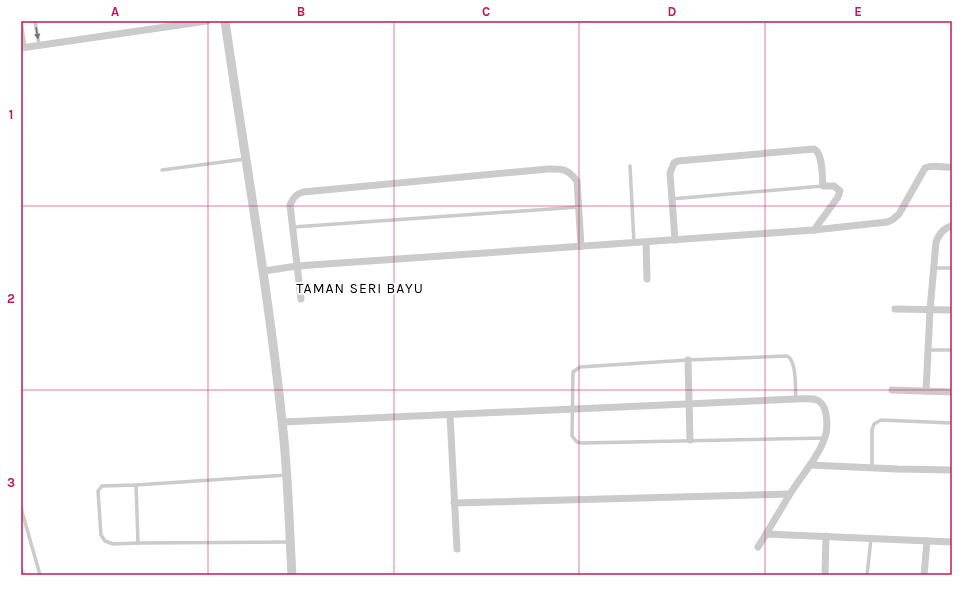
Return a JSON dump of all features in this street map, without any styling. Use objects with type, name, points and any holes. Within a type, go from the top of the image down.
[{"type":"street","points":[[23,48],[157,24],[207,21]]},
{"type":"street","points":[[225,21],[253,210],[264,271],[283,422],[292,575]]},
{"type":"street","points":[[675,240],[670,173],[674,164],[678,161],[814,149],[820,156],[823,186],[834,186],[838,188],[839,194],[814,230]]},
{"type":"street","points":[[264,271],[297,266],[814,230],[887,222],[899,214],[923,169],[932,165],[950,167]]},
{"type":"street","points":[[301,299],[290,205],[292,199],[297,194],[303,192],[548,169],[562,169],[571,173],[577,181],[581,246]]},
{"type":"street","points":[[926,391],[930,310],[936,242],[943,230],[952,226]]},
{"type":"street","points":[[646,242],[648,279]]},
{"type":"street","points":[[895,308],[952,310]]},
{"type":"street","points":[[688,360],[690,440]]},
{"type":"street","points":[[892,390],[952,392]]},
{"type":"street","points":[[283,422],[796,399],[812,399],[820,402],[823,406],[826,417],[827,429],[825,438],[810,465],[789,494],[758,547]]},
{"type":"street","points":[[450,415],[457,549]]},
{"type":"street","points":[[810,465],[952,470]]},
{"type":"street","points":[[454,503],[789,494]]},
{"type":"street","points":[[766,534],[952,542]]},
{"type":"street","points":[[825,575],[826,536]]},
{"type":"street","points":[[924,575],[927,541]]},
{"type":"lane","points":[[21,21],[23,48]]},
{"type":"lane","points":[[34,21],[39,45]]},
{"type":"lane","points":[[162,170],[246,158]]},
{"type":"lane","points":[[630,166],[634,243]]},
{"type":"lane","points":[[671,199],[823,186]]},
{"type":"lane","points":[[292,227],[579,208]]},
{"type":"lane","points":[[934,268],[952,268]]},
{"type":"lane","points":[[928,350],[952,350]]},
{"type":"lane","points":[[796,399],[794,364],[791,358],[787,356],[688,360],[580,367],[573,372],[572,436],[577,442],[582,443],[825,438]]},
{"type":"lane","points":[[872,468],[872,430],[874,424],[881,420],[952,423]]},
{"type":"lane","points":[[287,475],[102,486],[98,491],[101,535],[105,541],[113,544],[290,542]]},
{"type":"lane","points":[[136,485],[138,543]]},
{"type":"lane","points":[[21,508],[40,575]]},
{"type":"lane","points":[[867,575],[871,538]]},
{"type":"district","name":"TAMAN SERI BAYU","points":[[360,288]]}]
